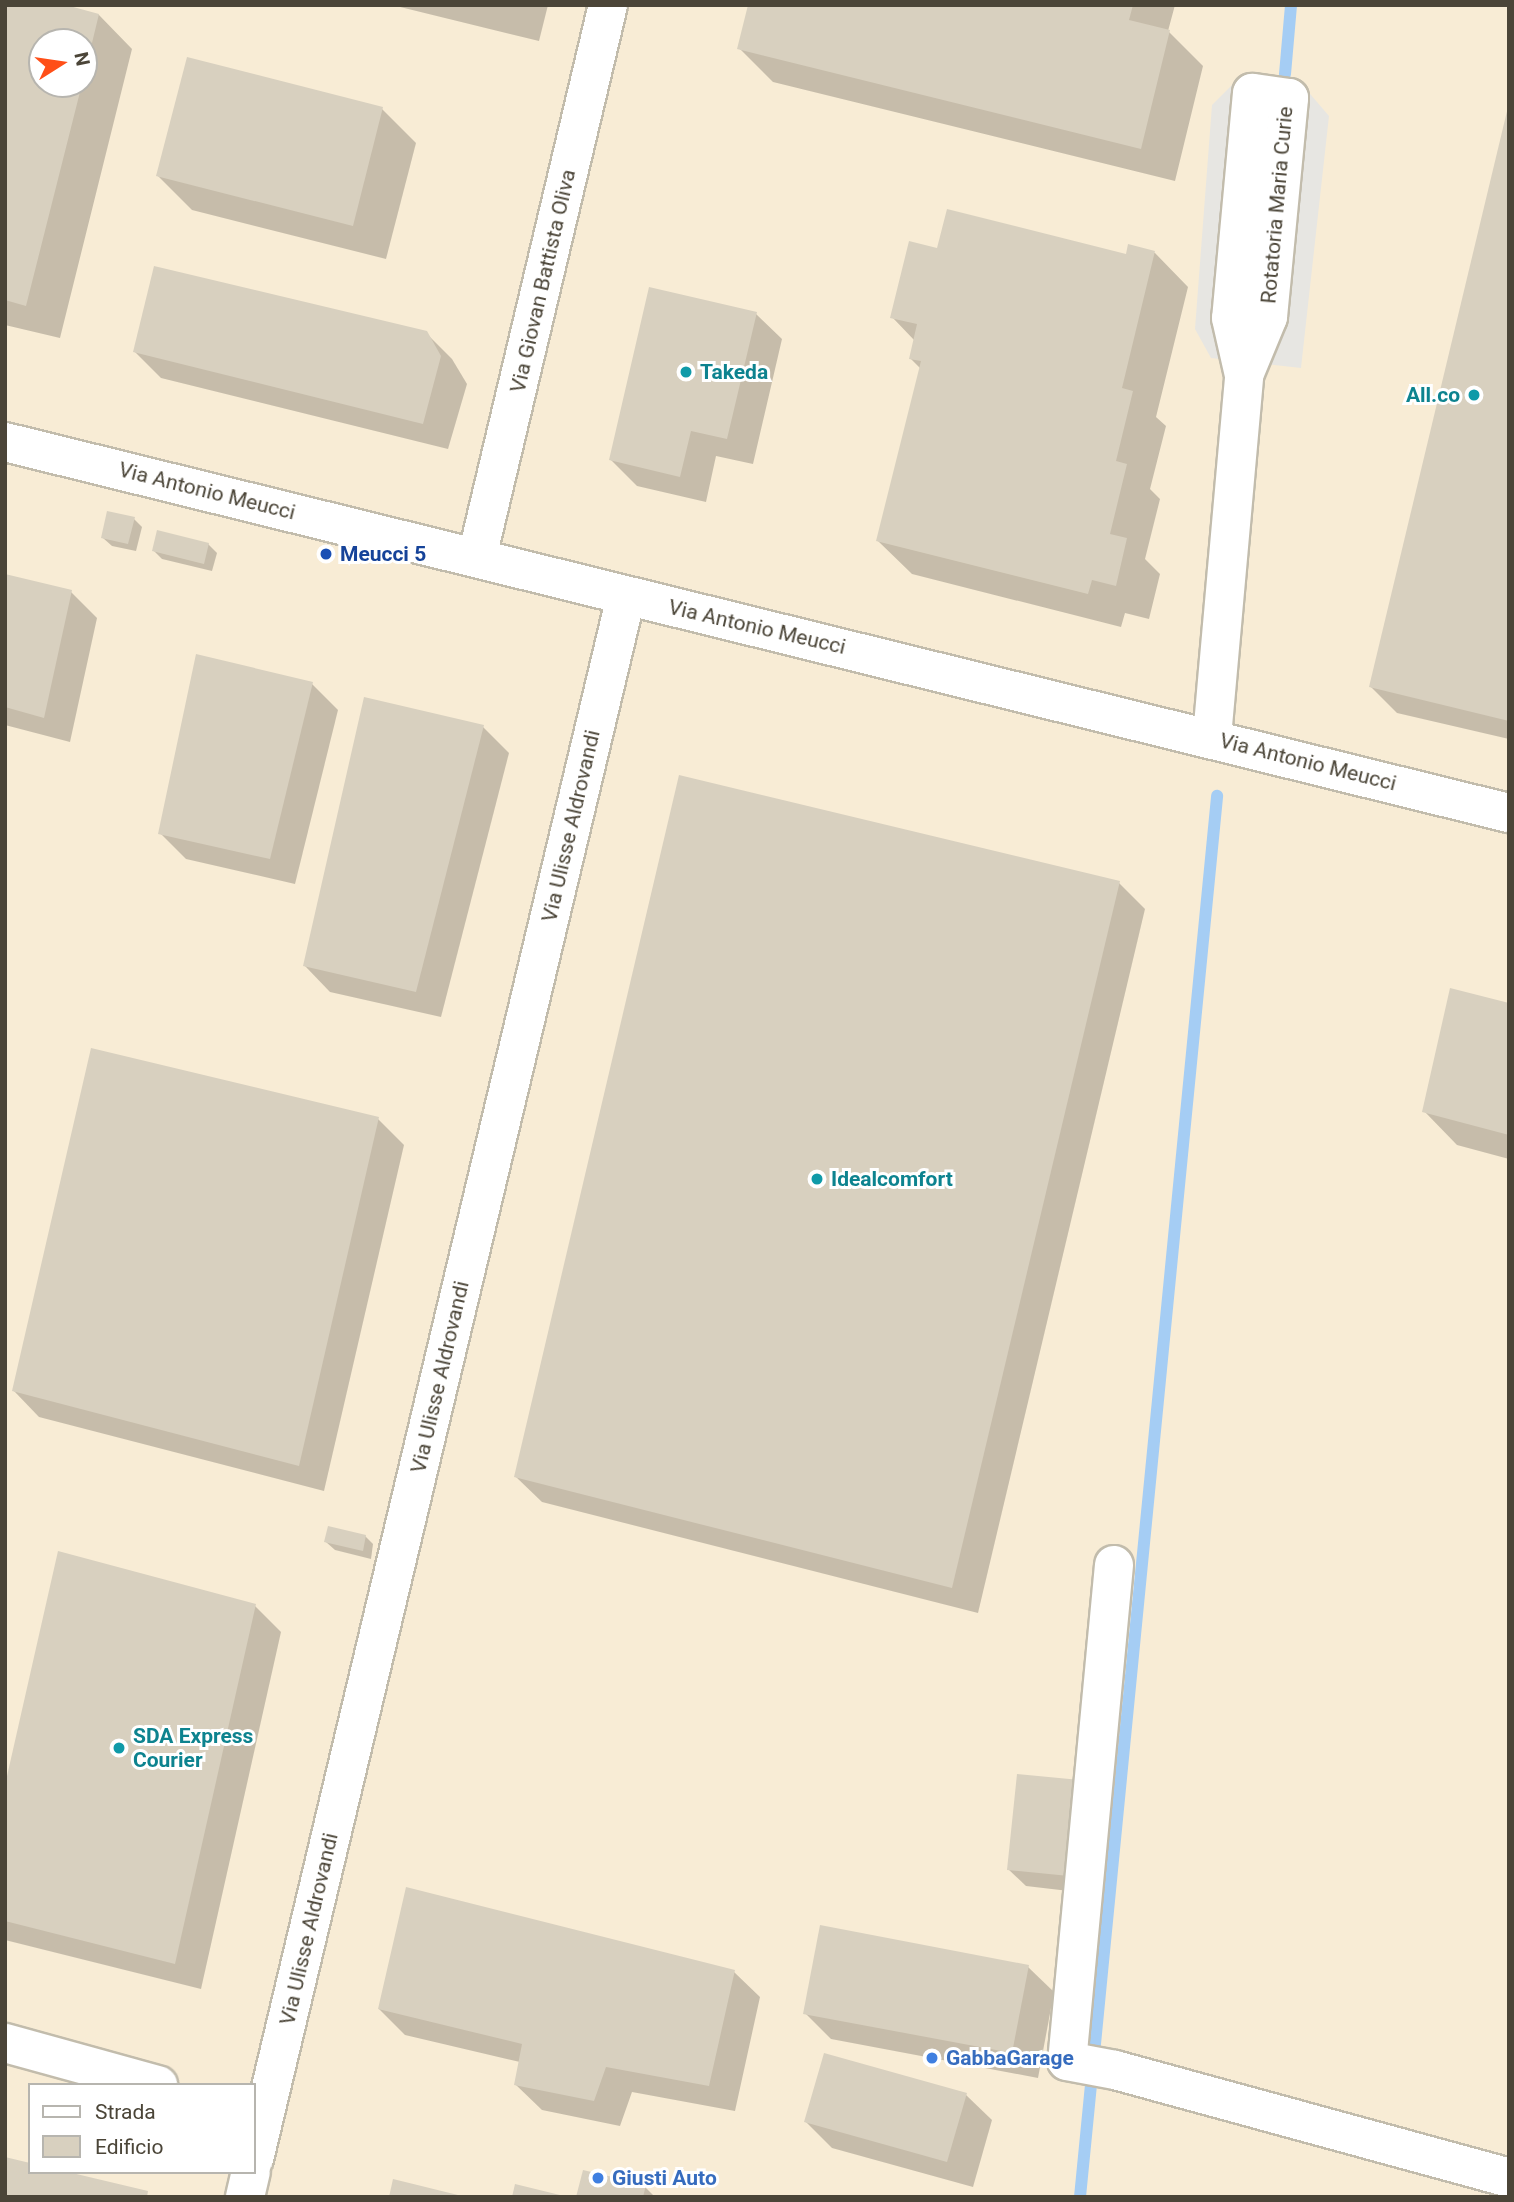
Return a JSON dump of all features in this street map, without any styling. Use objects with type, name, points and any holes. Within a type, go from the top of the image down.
[{"type":"street","name":"Via Giovan Battista Oliva","points":[[477,557],[608,5]]},
{"type":"street","name":"Rotatoria Maria Curie","points":[[1212,737],[1244,375],[1268,317],[1289,98],[1252,93],[1231,318],[1244,375]]},
{"type":"street","name":"Via Antonio Meucci","points":[[5,442],[626,596],[1212,737],[1509,813]]},
{"type":"street","name":"Via Ulisse Aldrovandi","points":[[256,2141],[259,2113],[626,596]]},
{"type":"street","points":[[1114,1565],[1067,2061],[1099,2067],[1509,2178]]},
{"type":"street","points":[[5,2043],[151,2083]]},
{"type":"street","points":[[245,2197],[250,2174]]},
{"type":"shaded area","points":[[5,5],[1509,5],[1509,2197],[5,2197]]},
{"type":"shaded area","points":[[1242,75],[1299,81],[1329,116],[1301,368],[1211,358],[1195,329],[1212,105]]},
{"type":"building","points":[[5,5],[66,5],[99,14],[96,28],[28,28],[28,98],[78,98],[26,306],[5,300]]},
{"type":"building","points":[[748,5],[1133,5],[1129,20],[1170,30],[1141,149],[737,49]]},
{"type":"building","points":[[187,57],[383,107],[353,226],[156,176]]},
{"type":"building","name":"All.co","points":[[1509,107],[1509,721],[1369,687]]},
{"type":"building","points":[[947,209],[1126,254],[1128,244],[1155,251],[1122,388],[1133,391],[1116,461],[1127,464],[1110,534],[1127,538],[1116,586],[1092,580],[1088,594],[876,541],[921,361],[909,359],[917,324],[890,318],[909,241],[937,248]]},
{"type":"building","points":[[154,266],[427,331],[441,356],[423,424],[133,352]]},
{"type":"building","name":"Takeda","points":[[649,287],[757,312],[727,439],[691,431],[680,477],[609,460]]},
{"type":"building","points":[[107,511],[135,517],[128,544],[101,538]]},
{"type":"building","points":[[157,530],[209,543],[204,564],[152,551]]},
{"type":"building","points":[[5,574],[72,590],[44,718],[5,707]]},
{"type":"building","points":[[196,654],[313,682],[270,859],[158,834]]},
{"type":"building","points":[[364,697],[484,725],[416,992],[303,966]]},
{"type":"building","name":"Idealcomfort","points":[[679,775],[1120,881],[952,1588],[514,1477]]},
{"type":"building","points":[[1450,988],[1509,1003],[1509,1135],[1422,1112]]},
{"type":"building","points":[[91,1048],[379,1117],[299,1466],[12,1391]]},
{"type":"building","points":[[328,1526],[366,1535],[363,1551],[324,1542]]},
{"type":"building","name":"SDA Express Courier","points":[[58,1551],[256,1604],[175,1964],[5,1921],[5,1785]]},
{"type":"building","points":[[1017,1774],[1080,1780],[1069,1876],[1007,1870]]},
{"type":"building","points":[[406,1887],[735,1970],[709,2086],[606,2067],[594,2101],[514,2085],[522,2044],[378,2009]]},
{"type":"building","points":[[820,1925],[1029,1965],[1012,2053],[803,2014]]},
{"type":"building","points":[[824,2053],[967,2093],[947,2162],[804,2122]]},
{"type":"building","points":[[5,2157],[28,2163],[28,2174],[76,2174],[148,2191],[147,2197],[5,2197]]},
{"type":"building","name":"Giusti Auto","points":[[583,2170],[646,2185],[643,2197],[576,2197]]},
{"type":"building","points":[[393,2179],[462,2196],[462,2197],[389,2197]]},
{"type":"building","name":"Giusti Auto","points":[[515,2184],[564,2196],[564,2197],[512,2197]]},
{"type":"waterway","points":[[1285,74],[1291,5]]},
{"type":"waterway","points":[[1080,2197],[1217,796]]},
{"type":"place","name":"Takeda","points":[[686,372]]},
{"type":"place","name":"All.co","points":[[1474,395]]},
{"type":"place","name":"Meucci 5","points":[[326,554]]},
{"type":"place","name":"Idealcomfort","points":[[817,1179]]},
{"type":"place","name":"SDA Express Courier","points":[[119,1748]]},
{"type":"place","name":"GabbaGarage","points":[[932,2058]]},
{"type":"place","name":"Giusti Auto","points":[[598,2178]]}]
